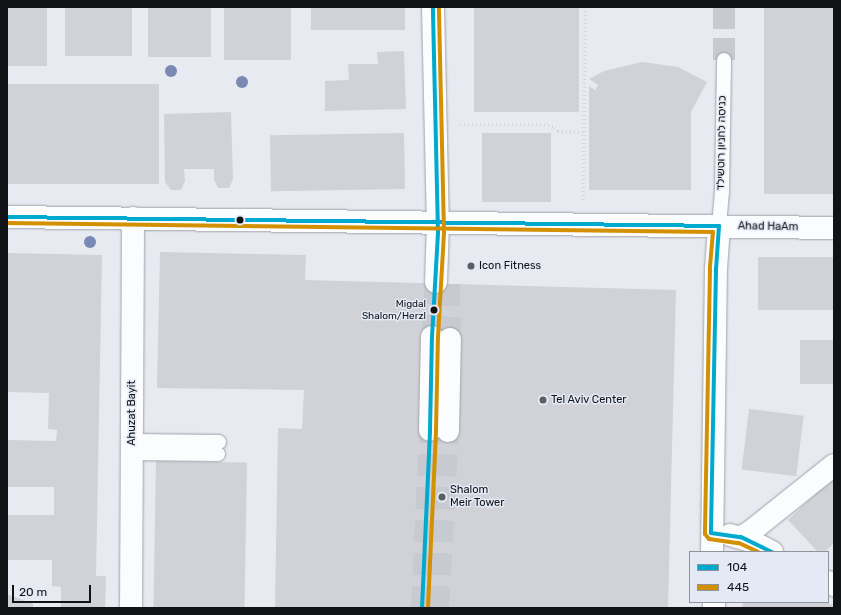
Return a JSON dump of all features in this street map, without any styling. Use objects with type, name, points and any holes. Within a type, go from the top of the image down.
[{"type":"street","points":[[433,7],[438,223],[446,246],[442,283]]},
{"type":"street","name":"Ahad HaAm","points":[[7,217],[834,228]]},
{"type":"street","name":"Ahuzat Bayit","points":[[131,608],[133,218]]},
{"type":"street","points":[[719,226],[716,269],[712,542],[741,537],[750,532],[834,465]]},
{"type":"street","points":[[439,430],[441,338]]},
{"type":"street","points":[[741,537],[770,551]]},
{"type":"lane","name":"כניסה לחניון רוטשילד","points":[[719,226],[724,60]]},
{"type":"lane","points":[[132,447],[218,448]]},
{"type":"path","points":[[583,203],[585,7]]},
{"type":"path","points":[[436,126],[548,125],[555,127],[558,131],[584,132]]},
{"type":"building","points":[[7,7],[47,7],[47,66],[7,66]]},
{"type":"building","points":[[65,7],[132,7],[132,56],[65,56]]},
{"type":"building","points":[[148,7],[211,7],[211,57],[148,57]]},
{"type":"building","points":[[224,7],[291,7],[291,60],[224,60]]},
{"type":"building","points":[[311,7],[405,7],[405,30],[311,30]]},
{"type":"building","points":[[474,7],[579,7],[579,112],[474,112]]},
{"type":"building","points":[[764,7],[834,7],[834,194],[764,194]]},
{"type":"building","points":[[404,51],[406,109],[325,111],[325,81],[349,80],[348,64],[378,64],[377,52]]},
{"type":"building","points":[[642,62],[678,67],[707,82],[691,112],[691,190],[589,190],[589,86],[595,90],[598,85],[589,79],[604,71]]},
{"type":"building","points":[[7,84],[159,84],[159,184],[7,184]]},
{"type":"building","points":[[231,112],[233,179],[229,188],[218,188],[214,180],[214,169],[184,169],[185,181],[181,190],[171,190],[165,182],[164,114]]},
{"type":"building","points":[[404,133],[405,189],[271,191],[270,135]]},
{"type":"building","points":[[482,133],[551,133],[551,202],[482,202]]},
{"type":"building","points":[[160,252],[306,255],[305,280],[676,290],[668,608],[275,608],[278,428],[302,429],[304,390],[157,388]]},
{"type":"building","points":[[7,253],[102,255],[96,576],[106,576],[105,608],[61,608],[61,587],[52,586],[52,560],[7,560],[7,515],[54,515],[54,487],[7,487],[7,440],[56,441],[57,430],[48,429],[49,393],[7,392]]},
{"type":"building","points":[[758,257],[834,257],[834,310],[758,310]]},
{"type":"building","points":[[800,340],[834,340],[834,384],[800,384]]},
{"type":"building","points":[[749,409],[804,416],[796,476],[742,470]]},
{"type":"building","points":[[156,461],[247,463],[244,608],[153,608]]},
{"type":"building","points":[[834,476],[834,543],[826,551],[817,551],[788,520]]},
{"type":"building","points":[[7,594],[33,604],[33,608],[7,608]]},
{"type":"building","points":[[743,603],[829,603],[834,606],[834,608],[742,608]]},
{"type":"tunnel","points":[[724,7],[724,60],[724,7]]},
{"type":"tunnel","points":[[432,337],[436,282]]},
{"type":"tunnel","points":[[449,284],[450,339]]},
{"type":"tunnel","points":[[422,608],[430,430]]},
{"type":"tunnel","points":[[438,608],[448,431]]},
{"type":"transit line","name":"104","points":[[422,608],[430,430],[432,337],[438,233],[433,7]]},
{"type":"transit line","name":"445","points":[[428,608],[436,430],[438,337],[444,233],[439,7]]},
{"type":"transit line","name":"104","points":[[7,217],[719,226],[716,269],[711,533],[741,537],[770,551]]},
{"type":"transit line","name":"445","points":[[7,223],[713,232],[710,269],[705,534],[709,539],[739,543],[756,551]]},
{"type":"place","name":"Icon Fitness","points":[[471,266]]},
{"type":"place","name":"Migdal Shalom/Herzl","points":[[434,310]]},
{"type":"place","name":"Tel Aviv Center","points":[[543,400]]},
{"type":"place","name":"Shalom Meir Tower","points":[[442,497]]}]
